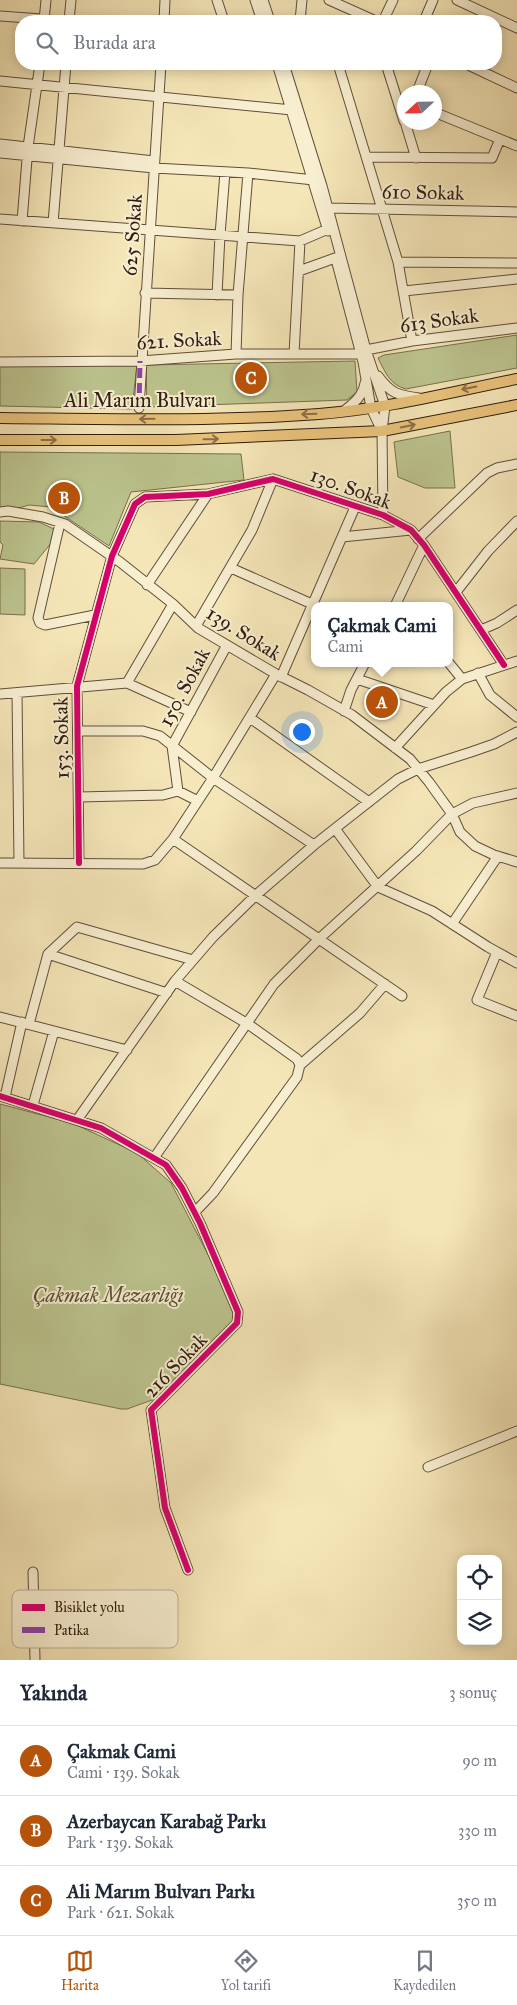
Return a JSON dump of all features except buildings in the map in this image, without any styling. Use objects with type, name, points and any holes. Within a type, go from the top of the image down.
[{"type":"main road","name":"Ali Marım Bulvarı","points":[[0,418],[115,419],[319,414],[385,406],[517,379]]},
{"type":"main road","name":"Ali Marım Bulvarı","points":[[0,440],[185,440],[382,432],[517,405]]},
{"type":"street","points":[[44,15],[46,0]]},
{"type":"street","points":[[70,15],[71,0]]},
{"type":"street","points":[[164,15],[165,0]]},
{"type":"street","points":[[217,0],[222,15]]},
{"type":"street","points":[[255,0],[260,15]]},
{"type":"street","points":[[263,0],[268,15]]},
{"type":"street","points":[[301,15],[302,0]]},
{"type":"street","points":[[385,15],[393,0]]},
{"type":"street","points":[[427,15],[433,0]]},
{"type":"street","points":[[457,0],[489,15]]},
{"type":"street","points":[[334,1],[363,15]]},
{"type":"street","points":[[0,16],[15,17]]},
{"type":"street","points":[[502,21],[517,28]]},
{"type":"street","points":[[22,221],[28,152],[39,70]]},
{"type":"street","points":[[53,223],[66,70]]},
{"type":"street","name":"625 Sokak","points":[[138,408],[161,70]]},
{"type":"street","points":[[280,70],[369,369],[385,406],[382,432],[383,515]]},
{"type":"street","points":[[286,70],[328,208],[364,352]]},
{"type":"street","points":[[340,70],[398,262],[412,341]]},
{"type":"street","points":[[388,70],[397,98]]},
{"type":"street","points":[[420,85],[426,70]]},
{"type":"street","points":[[479,70],[517,88]]},
{"type":"street","points":[[0,81],[292,110]]},
{"type":"street","points":[[442,115],[517,146]]},
{"type":"street","points":[[407,130],[416,158]]},
{"type":"street","points":[[367,157],[492,158],[500,139]]},
{"type":"street","points":[[0,144],[28,152]]},
{"type":"street","points":[[0,154],[28,152],[314,180]]},
{"type":"street","points":[[217,295],[225,172]]},
{"type":"street","points":[[236,354],[238,295],[248,174]]},
{"type":"street","name":"610 Sokak","points":[[328,208],[517,212]]},
{"type":"street","points":[[0,219],[300,241],[328,230]]},
{"type":"street","points":[[294,354],[300,241]]},
{"type":"street","points":[[299,271],[335,258]]},
{"type":"street","points":[[398,262],[517,263]]},
{"type":"street","points":[[404,291],[517,279]]},
{"type":"street","points":[[145,293],[238,295]]},
{"type":"street","name":"613 Sokak","points":[[364,352],[412,341],[517,328]]},
{"type":"street","name":"621. Sokak","points":[[0,362],[140,360],[236,354],[364,352]]},
{"type":"street","points":[[369,369],[392,391],[401,396],[420,398]]},
{"type":"street","points":[[369,369],[371,408],[382,432]]},
{"type":"street","points":[[344,411],[360,398],[369,369]]},
{"type":"street","points":[[397,602],[421,542],[487,473],[497,468],[517,464]]},
{"type":"street","points":[[147,585],[208,494],[273,479]]},
{"type":"street","points":[[196,626],[252,530],[273,479]]},
{"type":"street","name":"130. Sokak","points":[[273,479],[383,515],[411,530],[456,592],[504,665]]},
{"type":"street","name":"153. Sokak","points":[[79,863],[77,686],[112,556],[135,504],[146,497],[208,494]]},
{"type":"street","points":[[313,602],[355,507]]},
{"type":"street","name":"139. Sokak","points":[[0,512],[8,511],[43,516],[60,523],[112,556],[173,604],[196,626],[279,676],[344,711],[410,759],[452,814],[460,832],[475,846],[517,862]]},
{"type":"street","points":[[456,592],[488,552],[517,521]]},
{"type":"street","points":[[60,523],[38,618],[40,623],[44,625],[95,615]]},
{"type":"street","points":[[342,537],[411,530]]},
{"type":"street","points":[[231,568],[311,604]]},
{"type":"street","points":[[127,683],[173,604]]},
{"type":"street","points":[[0,863],[143,864],[155,860],[173,839],[279,676],[311,606]]},
{"type":"street","points":[[482,630],[517,610]]},
{"type":"street","name":"150. Sokak","points":[[172,746],[227,645]]},
{"type":"street","points":[[395,748],[446,692],[462,679],[517,661]]},
{"type":"street","points":[[344,711],[364,667]]},
{"type":"street","points":[[452,667],[462,679]]},
{"type":"street","points":[[478,673],[490,695],[517,717]]},
{"type":"street","points":[[357,679],[434,705]]},
{"type":"street","points":[[0,694],[127,683],[191,712]]},
{"type":"street","points":[[17,693],[19,863]]},
{"type":"street","points":[[250,718],[368,802]]},
{"type":"street","points":[[78,731],[143,731],[160,736],[213,778],[314,845]]},
{"type":"street","points":[[77,1120],[175,981],[213,937],[256,895],[314,845],[336,830],[398,779],[418,769],[471,752],[517,732]]},
{"type":"street","points":[[172,746],[178,791]]},
{"type":"street","points":[[79,797],[163,795],[178,791],[198,801]]},
{"type":"street","points":[[154,1158],[274,984],[320,938],[416,851],[452,814],[473,803],[517,793]]},
{"type":"street","points":[[336,830],[378,887],[432,911],[517,963]]},
{"type":"street","points":[[173,839],[402,996]]},
{"type":"street","points":[[452,924],[498,856]]},
{"type":"street","points":[[193,960],[77,927],[48,954],[3,1096],[101,1128],[166,1165],[182,1188],[195,1212],[213,1193],[297,1077],[300,1065],[360,1013],[385,984]]},
{"type":"street","points":[[497,952],[477,1000],[517,1016]]},
{"type":"street","points":[[48,954],[167,993]]},
{"type":"street","points":[[175,981],[248,1024],[297,1059],[300,1065]]},
{"type":"street","points":[[0,1017],[127,1050]]},
{"type":"street","points":[[33,1105],[54,1031]]},
{"type":"street","name":"216 Sokak","points":[[188,1570],[165,1508],[151,1410],[237,1323],[238,1312],[195,1212]]},
{"type":"street","points":[[428,1467],[517,1432]]},
{"type":"street","points":[[34,1572],[34,1590]]},
{"type":"green space","points":[[517,335],[517,368],[406,389],[392,381],[378,358],[384,355]]},
{"type":"green space","points":[[355,361],[357,392],[347,400],[147,407],[146,365]]},
{"type":"green space","points":[[137,364],[132,409],[0,406],[0,366]]},
{"type":"green space","points":[[450,431],[455,488],[425,488],[398,477],[394,442]]},
{"type":"green space","points":[[0,452],[241,454],[244,480],[131,492],[109,546],[51,507],[29,505],[8,511],[0,511]]},
{"type":"green space","points":[[0,521],[39,522],[56,530],[52,542],[34,564],[0,559],[3,545],[0,542]]},
{"type":"green space","points":[[0,568],[25,569],[25,615],[0,614]]},
{"type":"green space","name":"Çakmak Mezarlığı","points":[[0,1104],[72,1123],[137,1153],[171,1183],[233,1303],[233,1322],[155,1399],[127,1409],[121,1409],[0,1384]]},
{"type":"marked path","points":[[139,408],[140,361]]},
{"type":"cycle path","points":[[79,863],[77,686],[112,556],[135,504],[145,497],[208,494],[273,479],[383,515],[411,530],[424,545],[504,665]]},
{"type":"cycle path","points":[[0,1096],[101,1128],[166,1165],[182,1188],[200,1223],[238,1312],[237,1323],[151,1410],[165,1508],[188,1570]]},
{"type":"place","name":"Ali Marım Bulvarı Parkı","points":[[251,378]]},
{"type":"place","name":"Azerbaycan Karabağ Parkı","points":[[64,498]]},
{"type":"place","name":"Çakmak Cami","points":[[382,702]]}]
